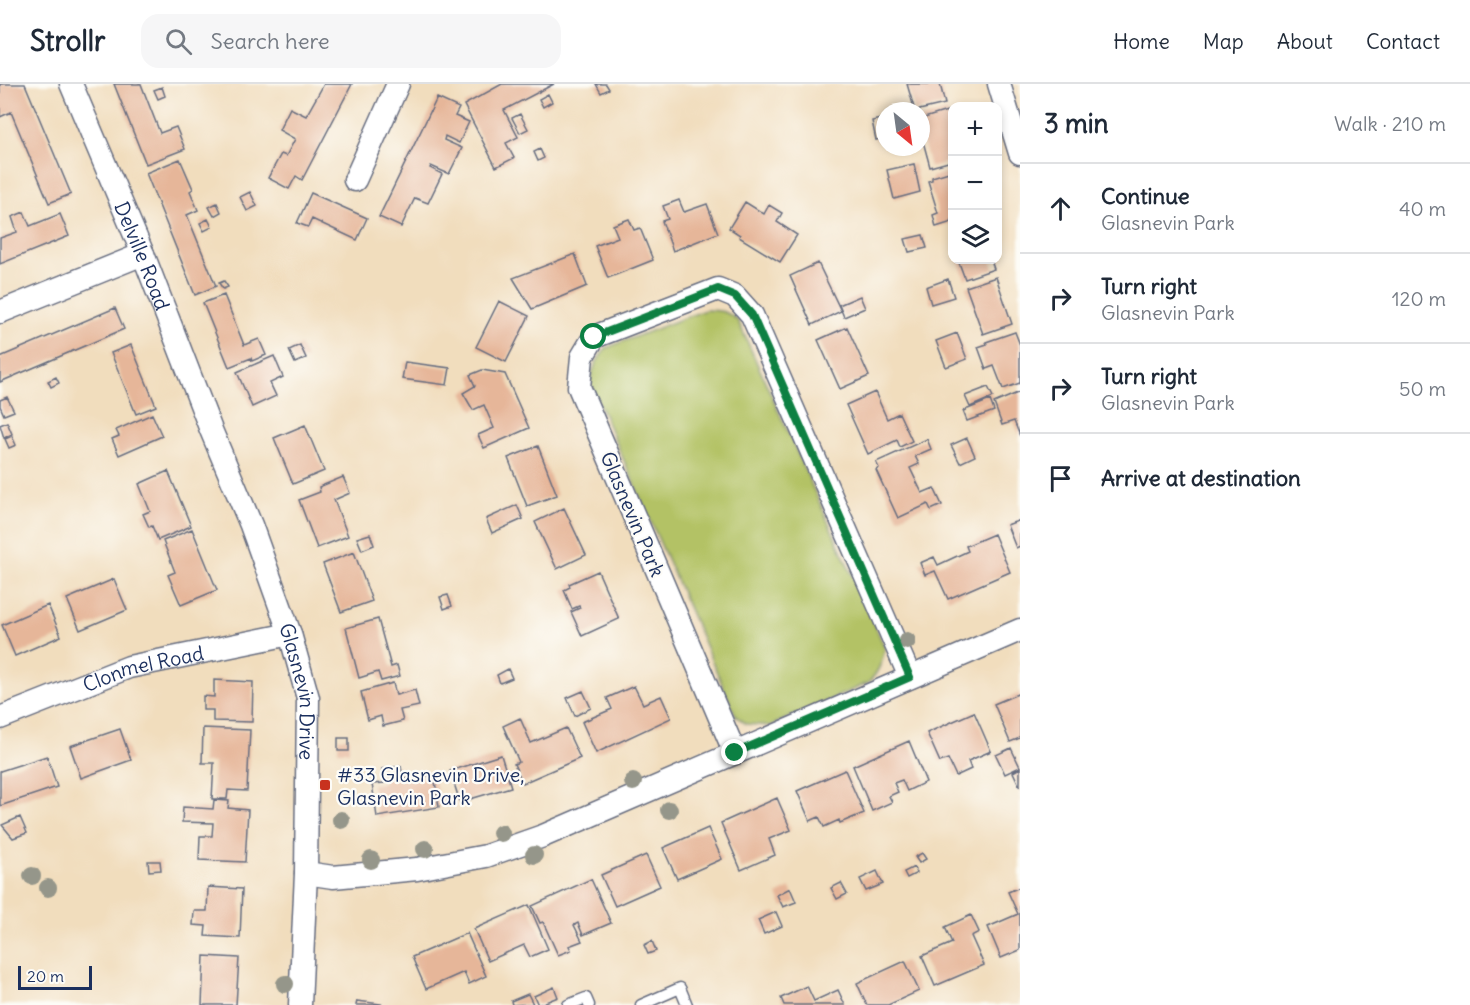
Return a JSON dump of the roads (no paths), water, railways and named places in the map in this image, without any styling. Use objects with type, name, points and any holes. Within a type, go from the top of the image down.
[{"type":"street","name":"Delville Road","points":[[71,84],[143,254],[211,430]]},
{"type":"street","points":[[355,180],[398,84]]},
{"type":"street","points":[[999,84],[1020,153]]},
{"type":"street","points":[[0,312],[143,254]]},
{"type":"street","name":"Glasnevin Park","points":[[735,753],[579,387],[582,357],[594,337],[718,289],[735,296],[752,315],[910,677]]},
{"type":"street","name":"Glasnevin Drive","points":[[211,430],[251,525],[290,634],[308,698],[306,873],[300,1005]]},
{"type":"street","points":[[306,873],[333,877],[417,869],[486,856],[543,836],[1020,630]]},
{"type":"street","name":"Clonmel Road","points":[[0,718],[129,667],[290,634]]},
{"type":"lane","points":[[641,1005],[680,988],[687,1005]]},
{"type":"lane","points":[[568,1005],[586,998],[589,1005]]},
{"type":"place","name":"#33 Glasnevin Drive, Glasnevin Park","points":[[325,785]]}]
